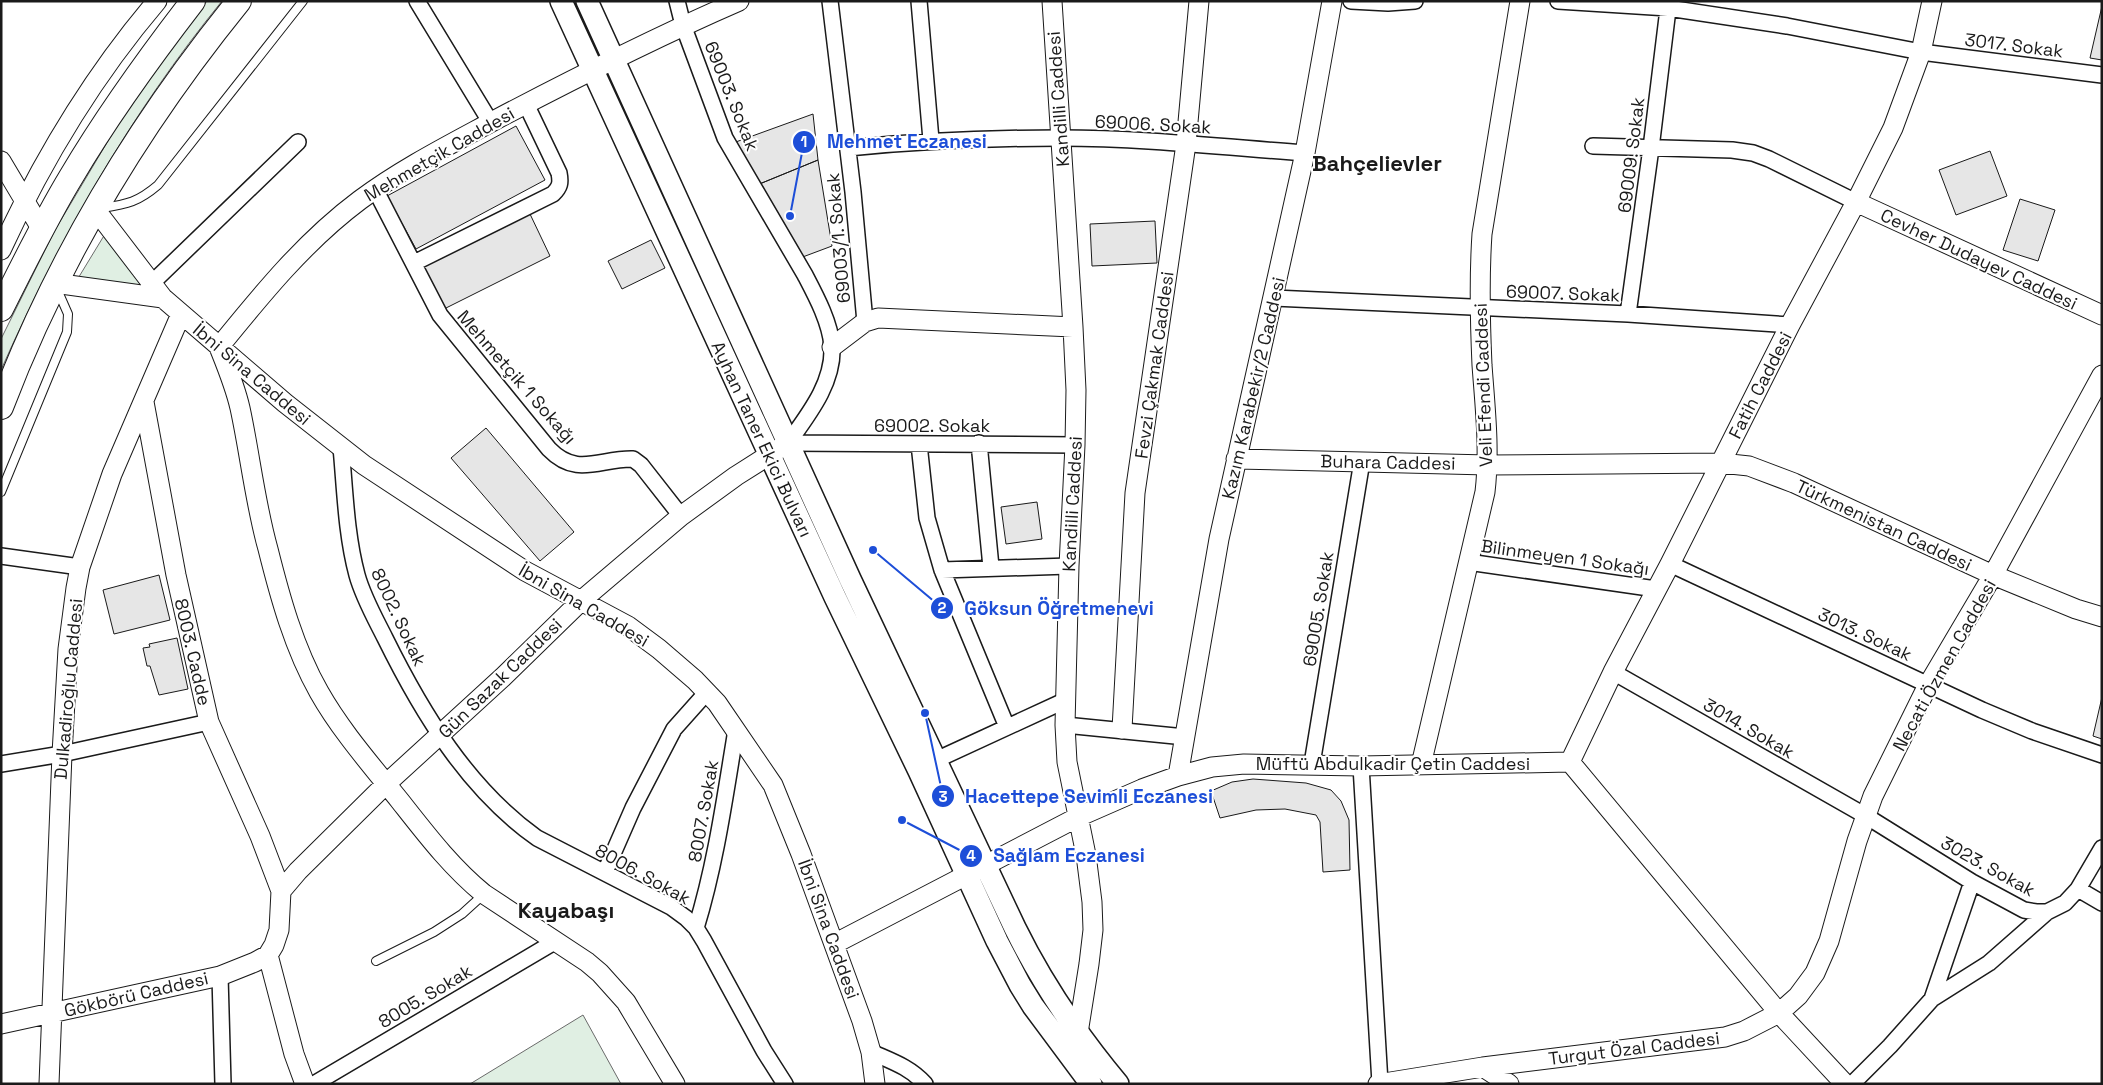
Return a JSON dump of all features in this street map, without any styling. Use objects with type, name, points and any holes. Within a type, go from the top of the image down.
[{"type":"highway","points":[[1,309],[70,178],[139,72],[192,1]]},
{"type":"highway","points":[[1,407],[17,364],[54,283],[95,209],[178,82],[239,1]]},
{"type":"main road","name":"Ayhan Taner Ekici Bulvarı","points":[[561,1],[835,597],[919,771],[966,875],[1020,985],[1049,1030],[1091,1084]]},
{"type":"main road","name":"Ayhan Taner Ekici Bulvarı","points":[[587,1],[850,579],[1030,958],[1078,1033],[1118,1084]]},
{"type":"street","points":[[1,250],[25,201],[63,132],[118,50],[157,1]]},
{"type":"street","points":[[417,1],[491,123]]},
{"type":"street","name":"69003. Sokak","points":[[677,1],[683,26],[725,138],[805,275],[817,298],[828,327],[832,347],[828,376],[818,401],[788,442]]},
{"type":"street","name":"Mehmetçik Caddesi","points":[[218,347],[267,287],[302,251],[375,189],[412,166],[593,69],[739,1]]},
{"type":"street","name":"69003/1. Sokak","points":[[830,1],[848,148],[864,322]]},
{"type":"street","points":[[919,1],[931,140]]},
{"type":"street","name":"Kandilli Caddesi","points":[[1052,1],[1074,326],[1075,445],[1064,701],[1065,725],[1067,762],[1086,855],[1092,902],[1093,930],[1078,1033]]},
{"type":"street","name":"Fevzi Çakmak Caddesi","points":[[1122,729],[1135,493],[1186,144],[1199,1]]},
{"type":"street","name":"Kazım Karabekir/2 Caddesi","points":[[1178,776],[1219,539],[1306,153],[1332,1]]},
{"type":"street","points":[[1351,1],[1388,3],[1415,1]]},
{"type":"street","name":"Veli Efendi Caddesi","points":[[1421,765],[1485,492],[1488,465],[1480,309],[1482,234],[1520,1]]},
{"type":"street","name":"3017. Sokak","points":[[1558,1],[1668,5],[1921,52],[2102,75]]},
{"type":"street","name":"Fatih Caddesi","points":[[1570,762],[1613,672],[1893,128],[1921,52],[1932,1]]},
{"type":"street","name":"69009. Sokak","points":[[1628,314],[1668,5]]},
{"type":"street","points":[[414,263],[553,194],[559,188],[559,173],[526,104]]},
{"type":"street","name":"69006. Sokak","points":[[848,148],[931,140],[1061,138],[1186,144],[1306,153]]},
{"type":"street","points":[[54,283],[157,290],[298,142]]},
{"type":"street","points":[[1593,146],[1732,150],[1753,153],[1856,202]]},
{"type":"street","points":[[1,161],[42,230]]},
{"type":"street","name":"Mehmetçik 1 Sokağı","points":[[375,189],[431,300],[448,327],[557,456],[574,465],[587,466],[612,460],[633,459],[641,465],[681,516]]},
{"type":"street","name":"Cevher Dudayev Caddesi","points":[[1856,202],[2102,315]]},
{"type":"street","name":"İbni Sina Caddesi","points":[[95,209],[157,290],[181,314],[218,347],[341,447],[380,476],[525,571],[628,626],[659,649],[718,703],[773,785],[798,846],[862,1021],[871,1052],[875,1084]]},
{"type":"street","name":"69007. Sokak","points":[[1274,298],[1480,309],[1628,314],[1790,326]]},
{"type":"street","name":"Dulkadiroğlu Caddesi","points":[[49,1084],[50,1014],[68,649],[80,568],[112,474],[181,314]]},
{"type":"street","points":[[832,347],[864,322],[878,318],[1074,326]]},
{"type":"street","points":[[218,347],[233,382],[240,407],[267,548],[308,671],[329,709],[386,784],[454,867],[484,894],[587,962],[611,984],[626,1002],[675,1084]]},
{"type":"street","name":"Necati Özmen Caddesi","points":[[1779,1013],[1798,996],[1822,960],[1873,796],[1928,685],[1993,575],[2102,375]]},
{"type":"street","name":"8003. Cadde","points":[[144,402],[178,584],[209,722],[260,836],[281,891]]},
{"type":"street","name":"69002. Sokak","points":[[788,442],[1075,445]]},
{"type":"street","name":"Gün Sazak Caddesi","points":[[281,891],[298,870],[386,784],[503,677],[582,600],[681,516],[788,442]]},
{"type":"street","points":[[980,443],[991,567]]},
{"type":"street","points":[[919,444],[927,518],[942,570],[1007,727]]},
{"type":"street","name":"8002. Sokak","points":[[341,447],[347,525],[358,578],[391,649],[440,735]]},
{"type":"street","name":"Buhara Caddesi","points":[[1236,459],[1488,465],[1720,463]]},
{"type":"street","name":"69005. Sokak","points":[[1312,764],[1362,461]]},
{"type":"street","name":"Türkmenistan Caddesi","points":[[1720,463],[1749,466],[1794,483],[1993,575],[2076,609],[2102,617]]},
{"type":"street","points":[[1,556],[80,568]]},
{"type":"street","name":"Bilinmeyen 1 Sokağı","points":[[1468,562],[1656,589]]},
{"type":"street","name":"3013. Sokak","points":[[1670,564],[1928,685],[2032,731],[2102,755]]},
{"type":"street","points":[[942,570],[1069,566]]},
{"type":"street","name":"3014. Sokak","points":[[1613,672],[1866,816]]},
{"type":"street","points":[[605,872],[632,808],[674,729],[707,692]]},
{"type":"street","points":[[936,760],[1064,701]]},
{"type":"street","points":[[1,764],[62,754],[209,722]]},
{"type":"street","points":[[1065,725],[1122,729],[1185,737]]},
{"type":"street","name":"8007. Sokak","points":[[696,928],[706,897],[736,730]]},
{"type":"street","name":"8006. Sokak","points":[[440,735],[487,797],[504,813],[537,838],[671,907],[696,928],[764,1051],[785,1084]]},
{"type":"street","points":[[1570,762],[1779,1013],[1845,1084]]},
{"type":"street","name":"Müftü Abdulkadir Çetin Caddesi","points":[[834,944],[1078,817],[1142,789],[1178,776],[1212,767],[1244,764],[1360,766],[1570,762]]},
{"type":"street","points":[[1360,766],[1379,1084]]},
{"type":"street","name":"3023. Sokak","points":[[1866,816],[1972,882],[2024,910],[2036,912],[2046,912],[2065,903],[2078,889],[2102,848]]},
{"type":"street","points":[[1932,999],[1972,882]]},
{"type":"street","points":[[2078,889],[2102,903]]},
{"type":"street","points":[[281,891],[279,930],[268,955],[294,1054],[305,1084]]},
{"type":"street","points":[[1852,1084],[1890,1046],[1932,999],[1989,963],[2046,912]]},
{"type":"street","name":"8005. Sokak","points":[[314,1084],[556,941]]},
{"type":"street","name":"Gökbörü Caddesi","points":[[1,1024],[220,976],[268,955]]},
{"type":"street","points":[[220,976],[223,1084]]},
{"type":"street","name":"Turgut Özal Caddesi","points":[[1379,1084],[1483,1066],[1725,1037],[1744,1031],[1779,1013]]},
{"type":"street","points":[[871,1052],[907,1067],[925,1084]]},
{"type":"street","points":[[1483,1066],[1509,1084]]},
{"type":"lane","points":[[95,209],[124,205],[143,198],[158,185],[302,1]]},
{"type":"lane","points":[[1,492],[67,332],[68,314],[54,283]]},
{"type":"lane","points":[[376,961],[434,932],[462,914],[484,894]]},
{"type":"green space","points":[[207,1],[222,1],[157,87],[99,178],[47,273],[1,370],[1,339],[55,230],[124,114],[172,45]]},
{"type":"green space","points":[[105,234],[140,283],[138,287],[77,280]]},
{"type":"green space","points":[[583,1015],[621,1084],[470,1084]]},
{"type":"building","points":[[2102,6],[2102,60],[2090,58]]},
{"type":"building","points":[[813,114],[818,160],[757,185],[733,143]]},
{"type":"building","points":[[516,126],[545,180],[416,249],[387,196]]},
{"type":"building","points":[[1990,151],[2007,196],[1956,215],[1939,170]]},
{"type":"building","points":[[818,160],[832,246],[800,258],[757,185]]},
{"type":"building","points":[[2020,199],[2055,210],[2038,261],[2003,250]]},
{"type":"building","points":[[530,214],[550,256],[442,310],[421,268]]},
{"type":"building","points":[[1155,221],[1157,263],[1092,266],[1090,224]]},
{"type":"building","points":[[651,240],[665,268],[622,289],[608,261]]},
{"type":"building","points":[[486,428],[574,532],[540,561],[451,458]]},
{"type":"building","points":[[1037,502],[1042,539],[1006,544],[1001,507]]},
{"type":"building","points":[[159,575],[170,620],[114,634],[103,590]]},
{"type":"building","points":[[177,638],[188,689],[159,695],[150,666],[147,666],[143,648],[150,647],[149,644]]},
{"type":"building","points":[[2102,697],[2102,739],[2093,736]]},
{"type":"building","points":[[1253,779],[1306,783],[1331,790],[1341,801],[1349,820],[1350,870],[1323,872],[1320,822],[1316,815],[1285,809],[1256,810],[1220,818],[1211,791],[1232,782]]},
{"type":"place","name":"Mehmet Eczanesi","points":[[790,216]]},
{"type":"place","name":"Göksun Öğretmenevi","points":[[873,550]]},
{"type":"place","name":"Hacettepe Sevimli Eczanesi","points":[[925,713]]},
{"type":"place","name":"Sağlam Eczanesi","points":[[902,820]]},
{"type":"district","name":"Bahçelievler","points":[[1377,163]]},
{"type":"district","name":"Kayabaşı","points":[[566,910]]}]
